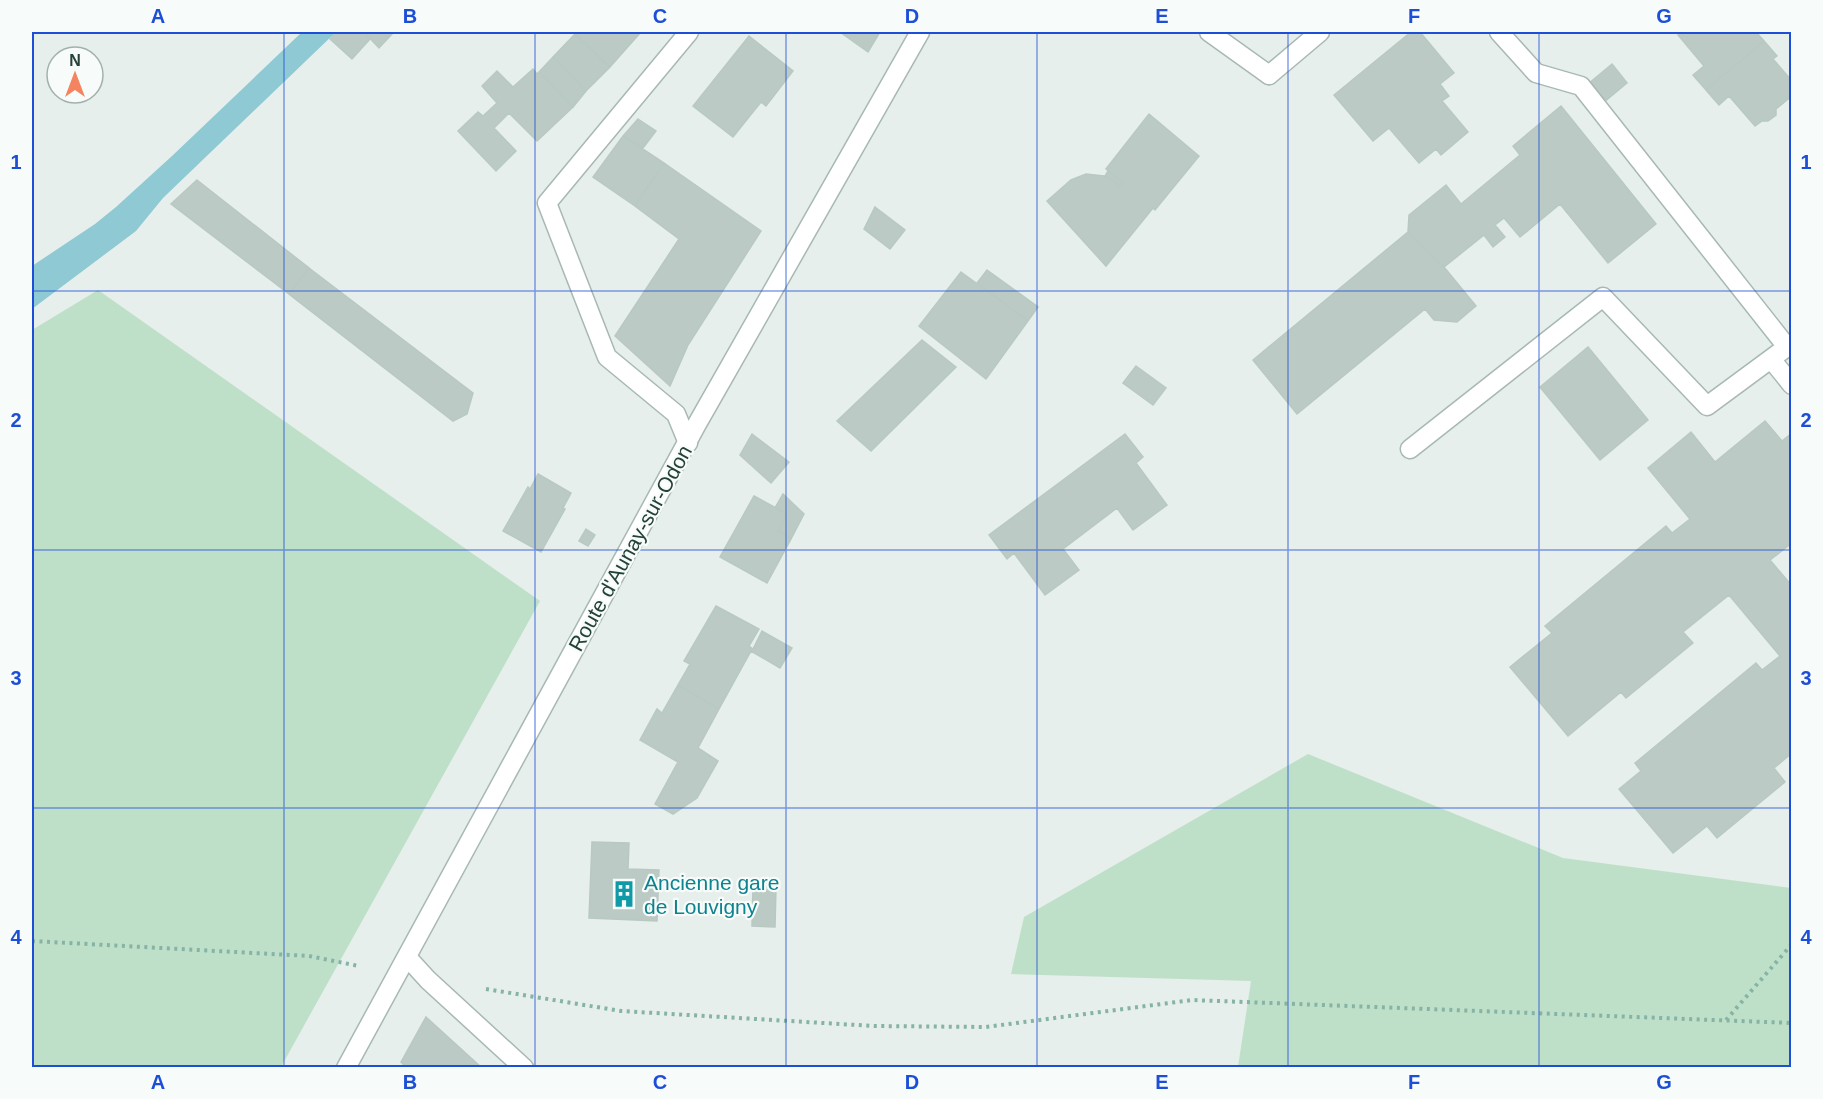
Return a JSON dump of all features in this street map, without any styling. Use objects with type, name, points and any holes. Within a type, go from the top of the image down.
[{"type":"street","points":[[688,443],[676,414],[607,357],[547,203],[689,32]]},
{"type":"street","name":"Route d'Aunay-sur-Odon","points":[[346,1068],[688,443],[920,32]]},
{"type":"street","points":[[1209,32],[1269,75],[1320,32]]},
{"type":"street","points":[[1410,449],[1603,297],[1707,406],[1787,347],[1581,86],[1536,73],[1498,32]]},
{"type":"street","points":[[1771,359],[1791,385]]},
{"type":"street","points":[[407,957],[428,980],[524,1068]]},
{"type":"path","points":[[32,941],[309,956],[360,966]]},
{"type":"path","points":[[1726,1020],[1791,944]]},
{"type":"path","points":[[485,989],[621,1011],[874,1026],[986,1027],[1192,1000],[1791,1023]]},
{"type":"green space","points":[[98,290],[540,601],[281,1067],[32,1067],[32,330]]},
{"type":"green space","points":[[1308,754],[1563,858],[1791,888],[1791,1067],[1238,1067],[1251,981],[1011,974],[1024,917]]},
{"type":"water","points":[[302,32],[336,32],[163,198],[136,231],[32,309],[32,266],[95,224],[116,207]]},
{"type":"building","points":[[336,32],[364,32],[370,39],[352,59],[330,39]]},
{"type":"building","points":[[364,32],[390,32],[392,34],[379,48]]},
{"type":"building","points":[[577,32],[641,32],[610,67],[575,34]]},
{"type":"building","points":[[840,32],[880,32],[868,52]]},
{"type":"building","points":[[1411,32],[1420,32],[1454,73],[1440,84],[1449,96],[1442,101],[1468,132],[1441,155],[1436,149],[1419,163],[1389,128],[1373,141],[1334,95]]},
{"type":"building","points":[[1683,32],[1756,32],[1764,41],[1706,90],[1693,75],[1704,66],[1678,35]]},
{"type":"building","points":[[575,34],[610,67],[586,91],[553,57]]},
{"type":"building","points":[[749,36],[793,71],[766,106],[761,102],[733,137],[693,106]]},
{"type":"building","points":[[1764,41],[1777,56],[1773,59],[1792,81],[1792,96],[1776,109],[1776,115],[1755,126],[1729,96],[1719,105],[1706,90]]},
{"type":"building","points":[[553,57],[586,91],[573,107],[539,72]]},
{"type":"building","points":[[1612,64],[1627,83],[1603,103],[1588,84]]},
{"type":"building","points":[[533,69],[537,74],[539,72],[573,107],[537,141],[509,113],[494,128],[516,151],[496,171],[458,131],[478,112],[483,116],[497,103],[482,86],[497,71],[513,87]]},
{"type":"building","points":[[1561,106],[1656,224],[1608,263],[1560,204],[1520,237],[1504,218],[1495,225],[1505,237],[1493,247],[1484,235],[1444,267],[1408,232],[1409,215],[1446,185],[1461,204],[1520,155],[1513,146]]},
{"type":"building","points":[[1149,114],[1199,156],[1106,266],[1047,201],[1071,180],[1086,174],[1104,176],[1114,181],[1119,187],[1123,183],[1106,169]]},
{"type":"building","points":[[638,119],[656,131],[643,148],[623,136]]},
{"type":"building","points":[[623,136],[664,163],[635,206],[593,177]]},
{"type":"building","points":[[664,163],[761,231],[688,345],[670,386],[615,336],[679,239],[635,206]]},
{"type":"building","points":[[1108,171],[1123,183],[1119,187],[1105,176]]},
{"type":"building","points":[[197,180],[309,268],[289,294],[171,204]]},
{"type":"building","points":[[875,207],[905,230],[890,249],[864,229]]},
{"type":"building","points":[[1408,232],[1444,267],[1476,306],[1457,322],[1434,320],[1425,309],[1297,414],[1253,360]]},
{"type":"building","points":[[309,268],[473,393],[467,414],[453,421],[289,294]]},
{"type":"building","points":[[987,270],[1038,307],[1028,321],[977,283]]},
{"type":"building","points":[[961,272],[1028,321],[986,379],[919,326]]},
{"type":"building","points":[[922,340],[956,367],[871,451],[837,421]]},
{"type":"building","points":[[1588,347],[1648,420],[1600,460],[1540,387]]},
{"type":"building","points":[[1136,366],[1166,388],[1153,405],[1123,383]]},
{"type":"building","points":[[1765,421],[1782,441],[1792,433],[1792,543],[1770,560],[1792,586],[1792,753],[1774,768],[1785,782],[1717,838],[1707,826],[1673,853],[1619,789],[1641,771],[1635,763],[1756,663],[1762,670],[1780,656],[1729,595],[1683,632],[1693,643],[1626,698],[1621,692],[1568,736],[1510,667],[1552,633],[1545,626],[1666,526],[1672,533],[1690,519],[1648,468],[1691,432],[1715,462]]},
{"type":"building","points":[[752,434],[789,462],[771,483],[740,455]]},
{"type":"building","points":[[1125,434],[1143,457],[1136,463],[1167,505],[1133,530],[1117,508],[1063,549],[1079,570],[1045,595],[1014,553],[1007,559],[989,535]]},
{"type":"building","points":[[538,474],[571,493],[563,508],[565,509],[541,552],[503,531]]},
{"type":"building","points":[[783,494],[804,514],[791,539],[778,531],[787,514],[775,508]]},
{"type":"building","points":[[754,496],[787,514],[778,531],[791,539],[767,583],[720,557]]},
{"type":"building","points":[[586,529],[595,535],[588,546],[579,541]]},
{"type":"building","points":[[716,606],[759,629],[749,646],[753,649],[762,631],[792,648],[780,668],[751,651],[719,709],[678,685],[690,664],[684,661]]},
{"type":"building","points":[[678,685],[719,709],[698,748],[718,761],[697,798],[673,814],[655,804],[678,762],[640,740],[657,709],[662,713]]},
{"type":"building","name":"Ancienne gare de Louvigny","points":[[592,842],[629,843],[628,869],[659,870],[657,921],[589,918]]},
{"type":"building","points":[[753,887],[776,887],[775,927],[752,926]]},
{"type":"building","points":[[426,1017],[482,1068],[407,1068],[401,1062]]},
{"type":"place","name":"Ancienne gare de Louvigny","points":[[624,894]]}]
